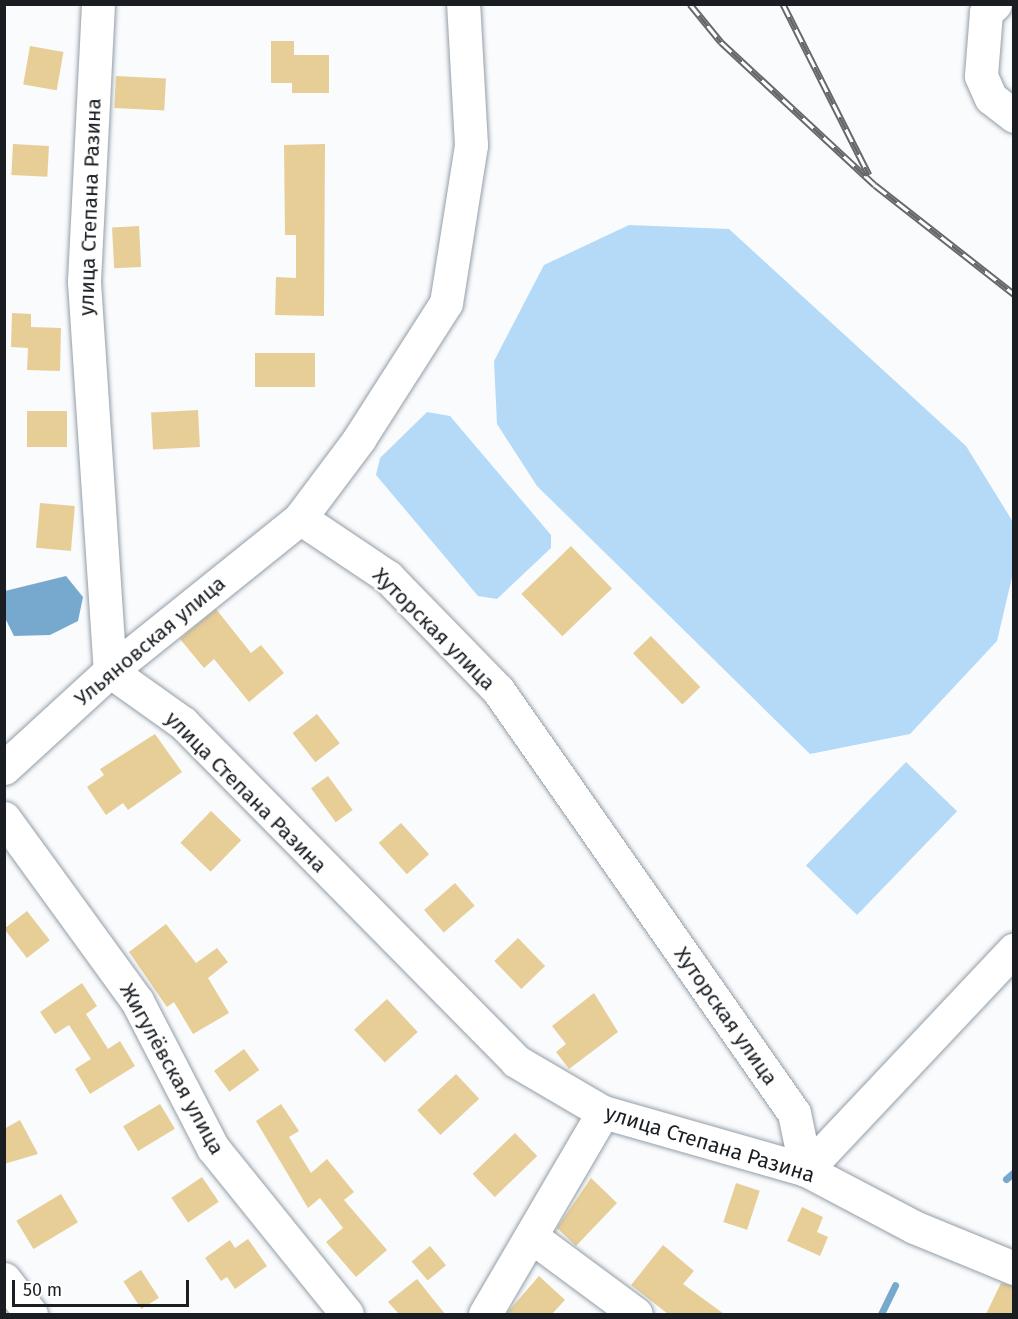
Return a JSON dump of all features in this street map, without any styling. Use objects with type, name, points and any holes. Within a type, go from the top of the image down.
[{"type":"street","name":"улица Степана Разина","points":[[98,4],[84,282],[110,671],[183,723],[516,1061],[603,1112],[806,1170],[914,1227],[1014,1268]]},
{"type":"street","points":[[300,518],[359,439],[446,303],[471,145],[462,4]]},
{"type":"street","points":[[995,4],[986,12],[981,76],[991,98],[1014,116]]},
{"type":"street","name":"Ульяновская улица","points":[[4,768],[110,671],[300,518]]},
{"type":"street","name":"Хуторская улица","points":[[300,518],[388,577],[498,690],[794,1113],[806,1170]]},
{"type":"street","name":"Жигулёвская улица","points":[[4,818],[137,1001],[213,1148],[347,1314]]},
{"type":"street","points":[[806,1170],[1014,949]]},
{"type":"street","points":[[485,1314],[532,1238],[603,1112]]},
{"type":"street","points":[[532,1238],[636,1314]]},
{"type":"street","points":[[4,1279],[31,1314]]},
{"type":"shaded area","points":[[629,225],[729,229],[966,446],[1013,522],[1013,573],[997,641],[910,734],[810,754],[537,486],[497,424],[494,361],[544,265]]},
{"type":"shaded area","points":[[427,412],[450,416],[551,535],[551,548],[497,599],[478,596],[376,475],[380,458]]},
{"type":"shaded area","points":[[66,576],[83,597],[78,621],[50,635],[14,636],[5,618],[5,591]]},
{"type":"shaded area","points":[[906,762],[957,811],[857,915],[806,866]]},
{"type":"building","points":[[271,41],[294,41],[294,55],[329,55],[329,93],[292,93],[292,83],[271,83]]},
{"type":"building","points":[[30,46],[63,52],[57,90],[23,84]]},
{"type":"building","points":[[116,76],[166,79],[164,111],[114,108]]},
{"type":"building","points":[[13,144],[49,146],[47,177],[11,175]]},
{"type":"building","points":[[325,144],[324,316],[275,315],[276,277],[296,278],[296,235],[285,235],[284,145]]},
{"type":"building","points":[[139,226],[141,267],[114,268],[112,227]]},
{"type":"building","points":[[12,313],[31,314],[31,327],[61,328],[60,371],[27,370],[28,348],[11,347]]},
{"type":"building","points":[[255,353],[315,353],[315,387],[255,387]]},
{"type":"building","points":[[198,410],[200,447],[153,449],[151,412]]},
{"type":"building","points":[[27,411],[67,411],[67,447],[27,447]]},
{"type":"building","points":[[40,503],[75,506],[71,551],[36,548]]},
{"type":"building","points":[[571,546],[612,588],[562,636],[521,594]]},
{"type":"building","points":[[216,609],[251,653],[261,645],[284,673],[249,702],[214,659],[204,668],[180,639]]},
{"type":"building","points":[[651,636],[700,687],[682,704],[633,653]]},
{"type":"building","points":[[317,714],[340,743],[315,762],[293,733]]},
{"type":"building","points":[[155,734],[182,772],[128,810],[123,803],[106,815],[87,787],[104,775],[100,769]]},
{"type":"building","points":[[328,776],[353,810],[336,822],[311,788]]},
{"type":"building","points":[[211,811],[241,840],[211,872],[180,843]]},
{"type":"building","points":[[401,823],[429,854],[407,874],[379,843]]},
{"type":"building","points":[[455,883],[475,906],[444,933],[424,910]]},
{"type":"building","points":[[27,911],[50,940],[27,958],[4,929]]},
{"type":"building","points":[[166,924],[196,963],[217,948],[228,962],[208,978],[229,1013],[193,1034],[174,1002],[167,1007],[129,952]]},
{"type":"building","points":[[518,938],[545,966],[521,989],[494,961]]},
{"type":"building","points":[[82,983],[97,1006],[86,1014],[108,1049],[120,1041],[135,1066],[90,1094],[75,1069],[91,1059],[69,1025],[55,1034],[40,1012]]},
{"type":"building","points":[[594,993],[618,1032],[569,1069],[556,1052],[566,1044],[552,1026]]},
{"type":"building","points":[[387,999],[418,1032],[385,1063],[354,1030]]},
{"type":"building","points":[[244,1049],[259,1070],[229,1092],[214,1071]]},
{"type":"building","points":[[456,1074],[479,1099],[440,1135],[417,1110]]},
{"type":"building","points":[[160,1104],[175,1129],[138,1151],[123,1126]]},
{"type":"building","points":[[281,1104],[299,1131],[289,1137],[311,1173],[327,1159],[354,1192],[344,1200],[387,1250],[356,1277],[326,1242],[343,1228],[320,1198],[308,1208],[256,1121]]},
{"type":"building","points":[[20,1120],[38,1154],[4,1164],[4,1129]]},
{"type":"building","points":[[515,1133],[537,1156],[495,1197],[473,1174]]},
{"type":"building","points":[[202,1177],[219,1202],[188,1223],[171,1198]]},
{"type":"building","points":[[591,1178],[617,1203],[576,1246],[557,1228]]},
{"type":"building","points":[[736,1183],[760,1191],[747,1230],[723,1222]]},
{"type":"building","points":[[61,1194],[78,1222],[33,1249],[16,1221]]},
{"type":"building","points":[[802,1207],[823,1217],[817,1232],[828,1237],[820,1256],[787,1241]]},
{"type":"building","points":[[248,1239],[267,1266],[235,1289],[227,1277],[221,1281],[205,1258],[230,1240],[235,1248]]},
{"type":"building","points":[[663,1245],[694,1271],[683,1284],[724,1314],[668,1314],[631,1285]]},
{"type":"building","points":[[430,1246],[446,1265],[428,1281],[412,1261]]},
{"type":"building","points":[[141,1270],[159,1298],[141,1309],[123,1281]]},
{"type":"building","points":[[539,1276],[565,1300],[552,1314],[506,1314]]},
{"type":"building","points":[[417,1279],[445,1314],[399,1314],[388,1302]]},
{"type":"building","points":[[1001,1283],[1014,1286],[1014,1314],[986,1314]]},
{"type":"waterway","points":[[1006,1179],[1014,1172]]},
{"type":"waterway","points":[[881,1314],[895,1285]]},
{"type":"railway","points":[[690,4],[721,42],[875,185],[1014,294]]},
{"type":"railway","points":[[783,4],[869,175]]}]
